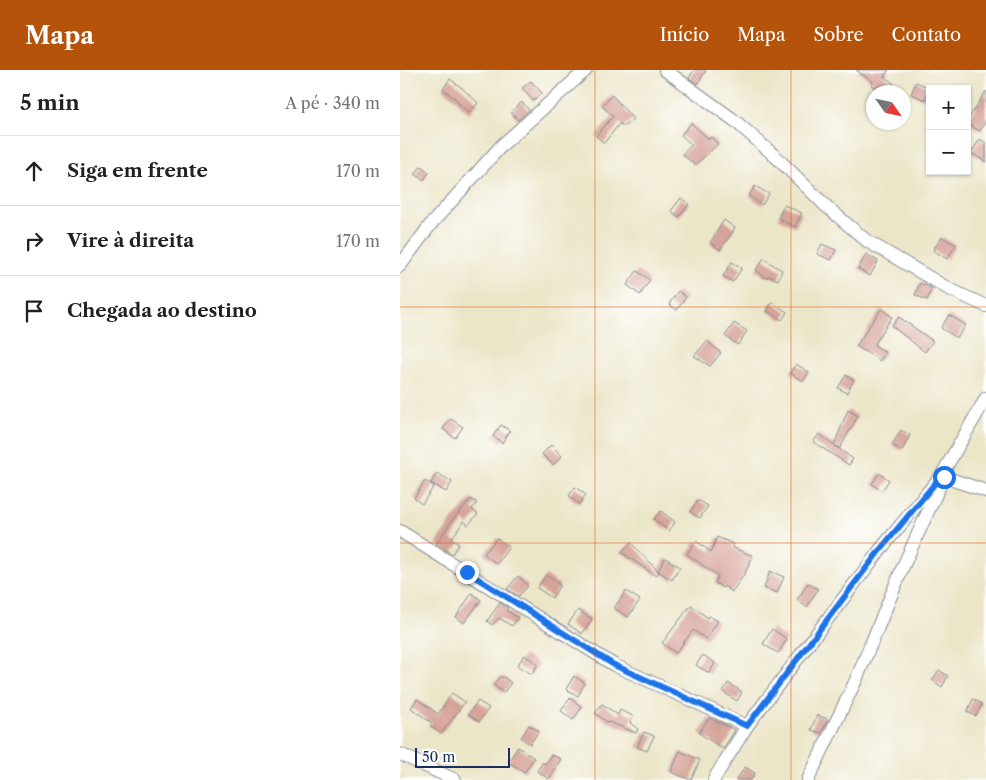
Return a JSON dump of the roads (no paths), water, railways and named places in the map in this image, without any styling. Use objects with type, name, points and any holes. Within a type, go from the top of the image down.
[{"type":"street","points":[[400,266],[431,224],[502,145],[586,70]]},
{"type":"street","points":[[665,70],[734,120],[776,157],[827,207],[867,241],[949,289],[986,306]]},
{"type":"street","points":[[808,780],[856,680],[943,476],[986,398]]},
{"type":"street","points":[[943,476],[986,491]]},
{"type":"street","points":[[714,780],[747,726],[868,566],[943,476]]},
{"type":"street","points":[[400,531],[614,665],[747,726]]},
{"type":"street","points":[[400,754],[455,780]]}]
